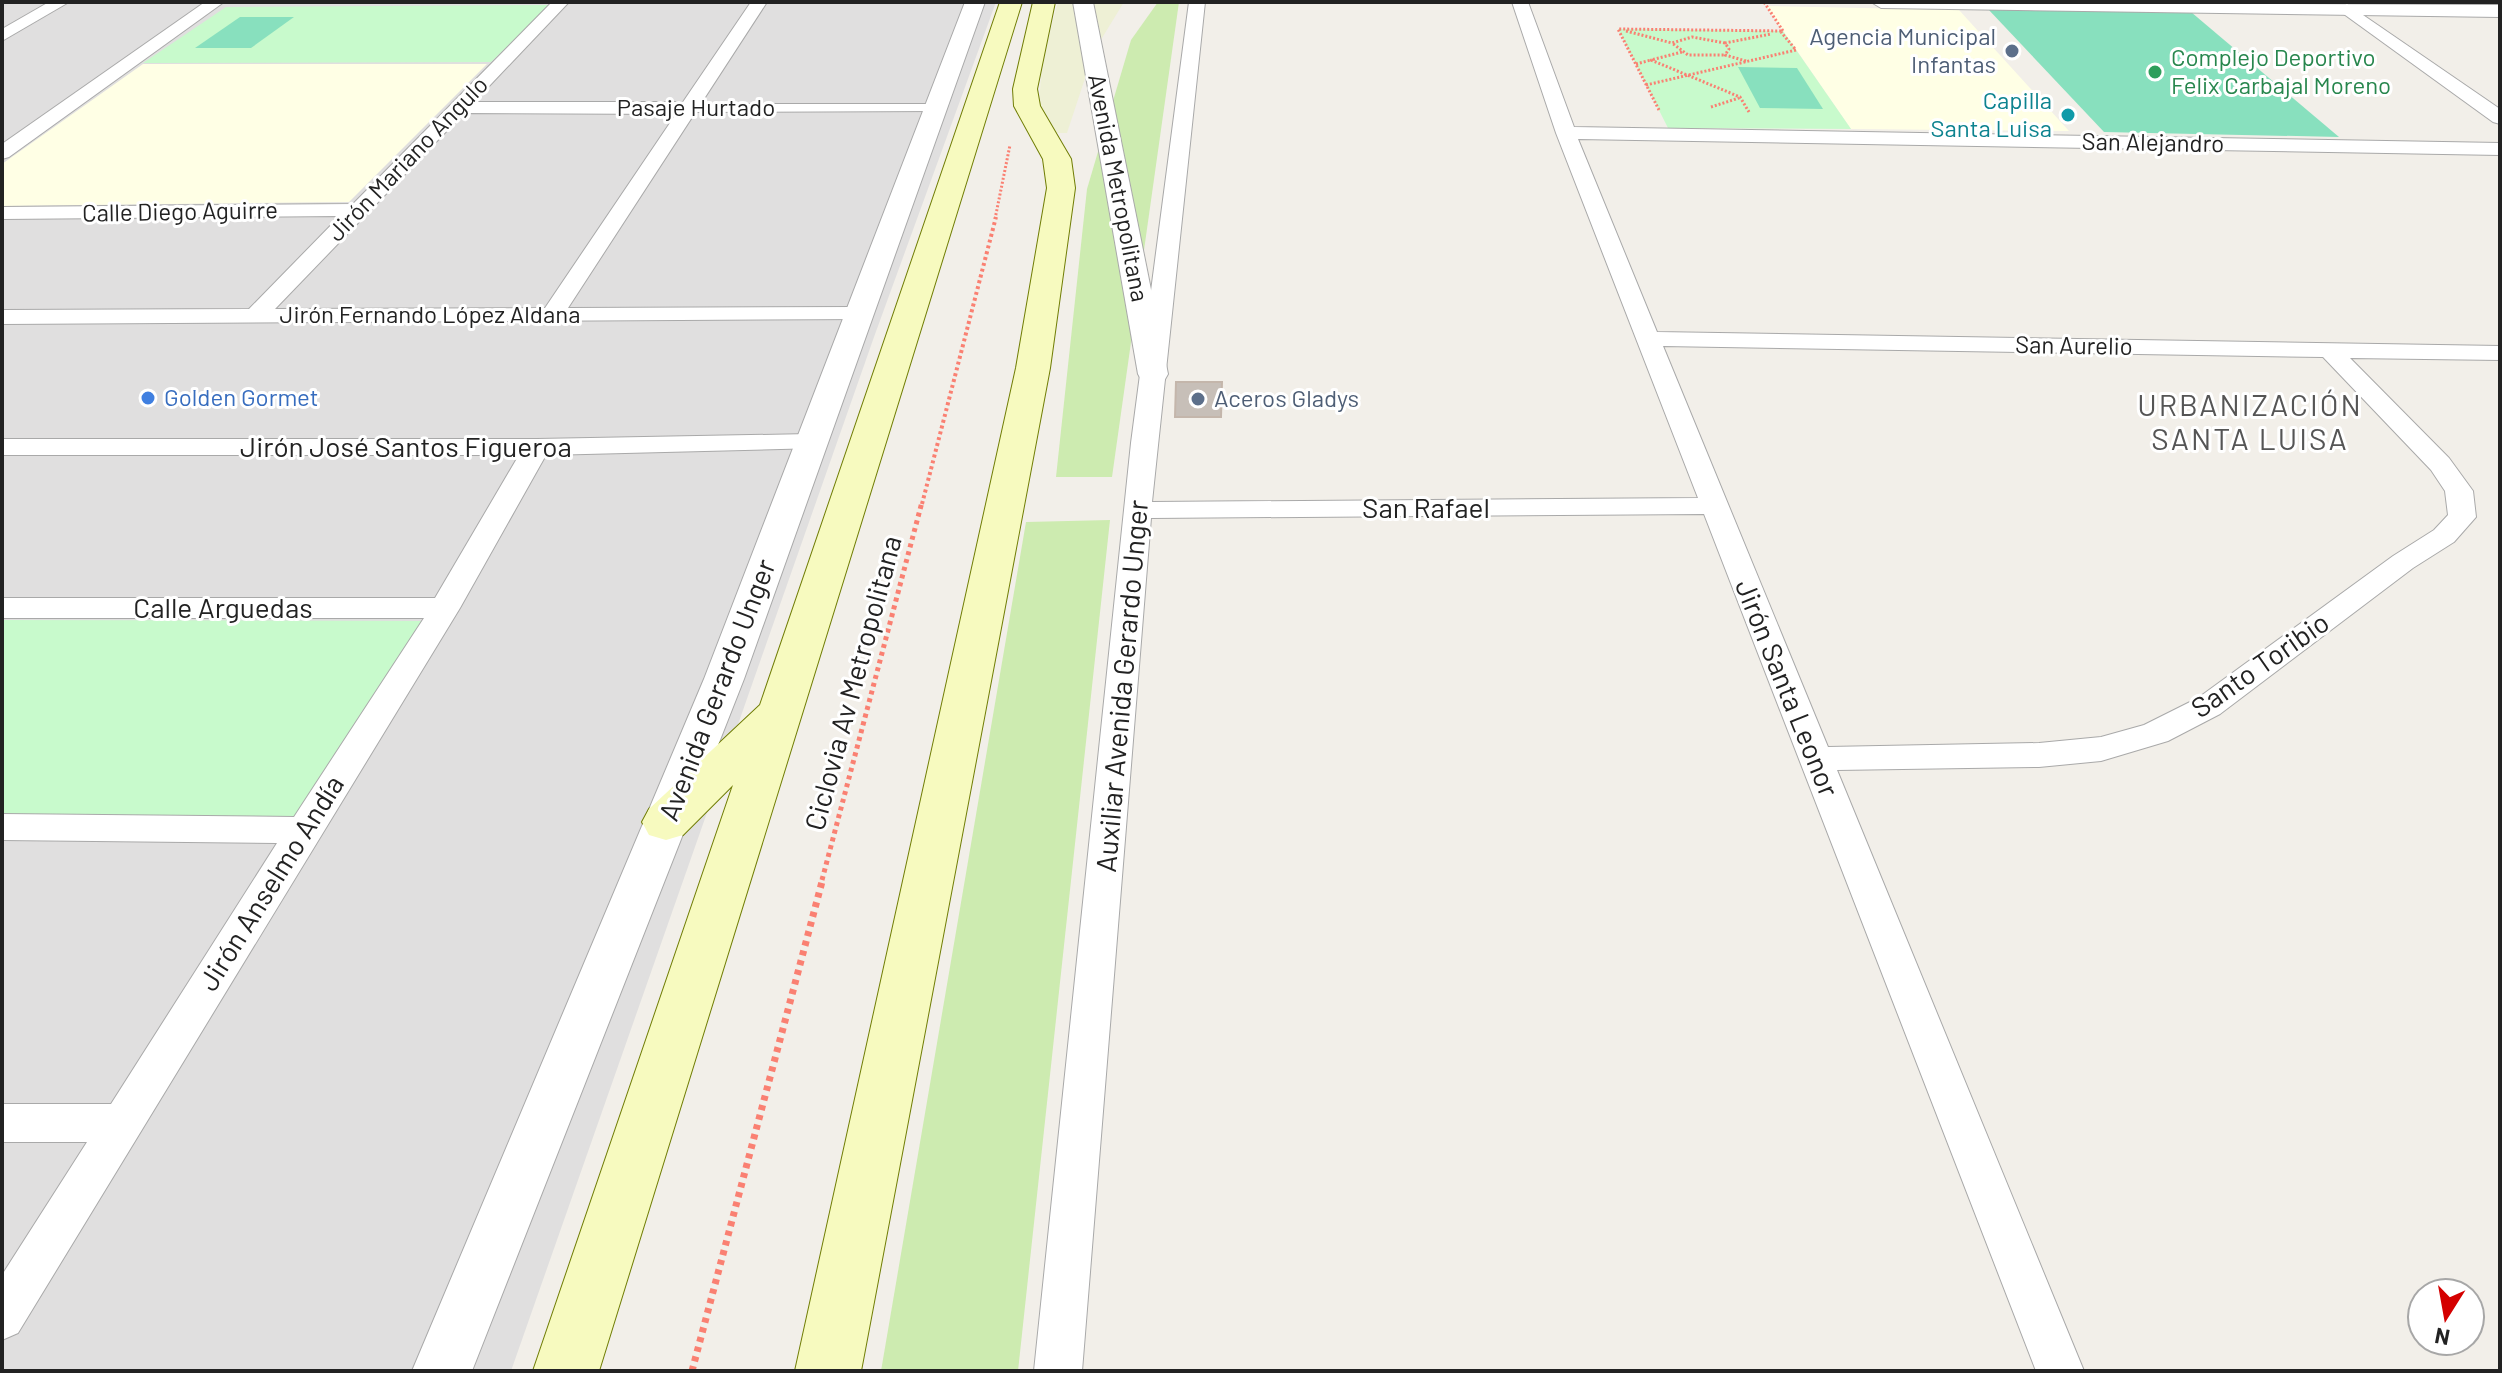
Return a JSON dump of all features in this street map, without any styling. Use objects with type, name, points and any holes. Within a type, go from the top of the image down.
[{"type":"main road","points":[[566,1371],[1011,2]]},
{"type":"main road","points":[[828,1371],[1033,368],[1052,248],[1061,188],[1057,159],[1027,106],[1025,89],[1044,2]]},
{"type":"main road","points":[[666,822],[781,711]]},
{"type":"street","points":[[2,36],[61,2]]},
{"type":"street","points":[[2,153],[216,2]]},
{"type":"street","name":"Jirón Mariano Angulo","points":[[255,316],[561,2]]},
{"type":"street","points":[[553,313],[759,2]]},
{"type":"street","name":"Avenida Gerardo Unger","points":[[442,1371],[724,679],[933,108],[975,2]]},
{"type":"street","name":"Avenida Metropolitana","points":[[1083,2],[1153,374]]},
{"type":"street","name":"Auxiliar Avenida Gerardo Unger","points":[[1058,1371],[1138,510],[1197,2]]},
{"type":"street","name":"Jirón Santa Leonor","points":[[1520,2],[1566,133],[2060,1371]]},
{"type":"street","points":[[1881,2],[2500,11]]},
{"type":"street","points":[[2347,9],[2500,118]]},
{"type":"street","name":"Pasaje Hurtado","points":[[458,107],[933,108]]},
{"type":"street","name":"San Alejandro","points":[[1566,133],[2500,149]]},
{"type":"street","name":"Calle Diego Aguirre","points":[[2,213],[358,210]]},
{"type":"street","name":"Jirón Fernando López Aldana","points":[[2,317],[859,314]]},
{"type":"street","name":"San Aurelio","points":[[1648,339],[2500,353]]},
{"type":"street","name":"Santo Toribio","points":[[1815,759],[2039,755],[2101,749],[2156,733],[2209,706],[2403,562],[2444,536],[2462,517],[2459,491],[2440,464],[2329,350]]},
{"type":"street","name":"Jirón José Santos Figueroa","points":[[2,447],[537,447],[810,442]]},
{"type":"street","name":"Jirón Anselmo Andía","points":[[2,1317],[445,608],[537,447]]},
{"type":"street","name":"San Rafael","points":[[1138,510],[1714,506]]},
{"type":"street","name":"Calle Arguedas","points":[[2,608],[445,608]]},
{"type":"street","points":[[2,827],[304,830]]},
{"type":"street","points":[[2,1123],[124,1123]]},
{"type":"path","points":[[1646,85],[1796,50],[1764,2]]},
{"type":"path","points":[[1618,29],[1783,31]]},
{"type":"path","points":[[1618,29],[1672,43],[1682,52],[1698,57],[1725,55],[1746,61]]},
{"type":"path","points":[[1618,29],[1673,135]]},
{"type":"path","points":[[1672,43],[1692,37],[1725,43],[1783,31]]},
{"type":"path","points":[[1725,43],[1729,49],[1725,55]]},
{"type":"path","points":[[1636,64],[1682,52]]},
{"type":"path","points":[[1651,60],[1740,97],[1763,137]]},
{"type":"path","name":"Ciclovia Av Metropolitana","points":[[692,1371],[963,349],[1005,179],[1010,140]]},
{"type":"shaded area","points":[[2,2],[996,2],[874,337],[511,1371],[2,1371]]},
{"type":"shaded area","points":[[1058,2],[1124,2],[1094,51],[1067,133],[1050,133],[1039,105],[1042,61]]},
{"type":"shaded area","points":[[1766,6],[1959,10],[2069,131],[1851,129]]},
{"type":"shaded area","points":[[143,64],[487,64],[349,202],[2,206],[2,164]]},
{"type":"green space","points":[[1158,2],[1179,2],[1112,477],[1056,477],[1087,189],[1131,40]]},
{"type":"green space","points":[[550,5],[491,62],[143,63],[226,7]]},
{"type":"green space","name":"Complejo Deportivo Felix Carbajal Moreno","points":[[1988,9],[2191,12],[2339,137],[2104,132]]},
{"type":"green space","points":[[240,17],[294,17],[251,48],[195,48]]},
{"type":"green space","points":[[1618,29],[1783,31],[1851,129],[1668,128]]},
{"type":"green space","points":[[1738,67],[1797,68],[1823,109],[1760,108]]},
{"type":"green space","points":[[1110,520],[1018,1371],[881,1371],[1026,522]]},
{"type":"green space","points":[[2,620],[422,621],[297,819],[2,817]]},
{"type":"building","name":"Aceros Gladys","points":[[1176,382],[1222,382],[1221,417],[1175,417]]},
{"type":"place","name":"Agencia Municipal Infantas","points":[[2012,51]]},
{"type":"place","name":"Complejo Deportivo Felix Carbajal Moreno","points":[[2155,72]]},
{"type":"place","name":"Capilla Santa Luisa","points":[[2068,115]]},
{"type":"place","name":"Golden Gormet","points":[[148,398]]},
{"type":"place","name":"Aceros Gladys","points":[[1198,399]]},
{"type":"district","name":"URBANIZACIÓN SANTA LUISA","points":[[2250,423]]}]
